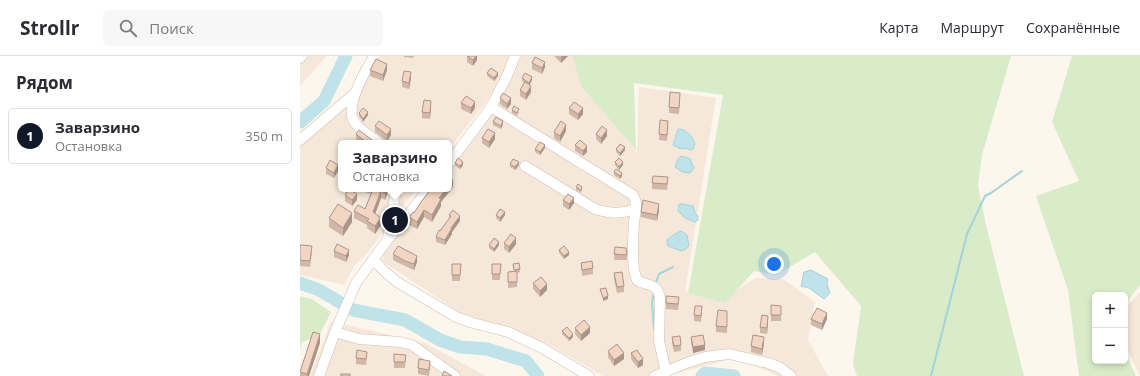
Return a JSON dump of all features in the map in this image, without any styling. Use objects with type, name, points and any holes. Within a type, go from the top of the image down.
[{"type":"street","points":[[374,56],[355,93],[351,112],[355,122],[376,140]]},
{"type":"street","points":[[452,159],[491,107],[507,76],[514,56]]},
{"type":"street","points":[[300,140],[355,93]]},
{"type":"street","points":[[491,107],[633,195],[637,205],[633,270],[637,280],[655,287],[659,292],[659,341],[666,372]]},
{"type":"street","points":[[525,166],[595,209],[616,214],[636,209]]},
{"type":"street","points":[[388,239],[396,192]]},
{"type":"street","points":[[319,376],[335,332],[356,283],[388,239],[427,192]]},
{"type":"street","points":[[373,259],[397,282],[456,317],[508,332],[542,348],[589,376]]},
{"type":"street","points":[[335,332],[359,339],[400,342],[412,345],[455,376]]},
{"type":"street","points":[[655,376],[704,357],[729,354],[768,363],[779,367],[791,376]]},
{"type":"shaded area","points":[[300,56],[327,56],[300,86]]},
{"type":"shaded area","points":[[368,56],[509,56],[501,77],[486,102],[452,145],[452,140],[338,140],[338,192],[414,192],[368,252],[354,266],[344,285],[300,275],[300,138],[354,92]]},
{"type":"shaded area","points":[[521,56],[578,56],[581,70],[637,153],[639,87],[716,98],[685,291],[722,299],[756,278],[783,279],[815,302],[808,340],[828,376],[778,376],[736,358],[665,376],[603,376],[548,344],[459,312],[383,262],[382,253],[431,192],[452,192],[452,164],[497,105]]},
{"type":"shaded area","points":[[1140,292],[1140,376],[1128,351],[1128,306]]},
{"type":"shaded area","points":[[331,321],[425,343],[486,376],[310,376]]},
{"type":"green space","points":[[573,56],[1011,56],[982,155],[978,186],[986,225],[1024,376],[857,376],[853,364],[861,306],[815,252],[776,275],[754,271],[725,303],[688,293],[723,95],[634,83],[636,150],[581,86]]},
{"type":"green space","points":[[1072,56],[1140,56],[1140,285],[1128,300],[1128,292],[1092,292],[1092,364],[1128,364],[1128,359],[1136,376],[1079,376],[1068,290],[1036,196],[1079,181],[1052,122]]},
{"type":"green space","points":[[300,296],[312,299],[331,312],[319,336],[302,342],[300,349]]},
{"type":"water","points":[[678,129],[684,130],[691,136],[695,144],[693,149],[681,149],[673,145]]},
{"type":"water","points":[[681,156],[691,159],[694,168],[690,173],[682,172],[675,167]]},
{"type":"water","points":[[679,204],[693,206],[695,213],[698,216],[698,220],[695,222],[685,218],[678,211]]},
{"type":"water","points":[[681,231],[687,235],[689,246],[681,251],[668,246],[667,240]]},
{"type":"water","points":[[811,270],[828,279],[827,284],[830,293],[824,299],[809,288],[801,286],[804,272]]},
{"type":"building","points":[[467,56],[476,56],[473,60]]},
{"type":"building","points":[[535,57],[545,62],[542,68],[532,63]]},
{"type":"building","points":[[376,59],[387,64],[383,75],[370,70]]},
{"type":"building","points":[[491,68],[498,73],[494,78],[487,73]]},
{"type":"building","points":[[404,71],[411,72],[409,83],[402,81]]},
{"type":"building","points":[[525,73],[532,77],[529,83],[522,78]]},
{"type":"building","points":[[525,82],[531,86],[526,94],[520,90]]},
{"type":"building","points":[[670,92],[680,93],[679,108],[669,107]]},
{"type":"building","points":[[503,93],[511,98],[507,104],[500,98]]},
{"type":"building","points":[[466,96],[475,102],[471,108],[461,103]]},
{"type":"building","points":[[424,100],[431,101],[430,113],[422,112]]},
{"type":"building","points":[[574,102],[583,108],[578,114],[569,108]]},
{"type":"building","points":[[514,106],[519,109],[517,113],[512,110]]},
{"type":"building","points":[[363,108],[368,112],[363,119],[359,113]]},
{"type":"building","points":[[496,117],[503,121],[501,126],[493,122]]},
{"type":"building","points":[[660,120],[668,121],[667,135],[659,134]]},
{"type":"building","points":[[379,121],[391,129],[387,135],[375,126]]},
{"type":"building","points":[[561,121],[566,125],[560,136],[554,132]]},
{"type":"building","points":[[602,126],[607,130],[601,138],[596,134]]},
{"type":"building","points":[[488,129],[495,133],[489,142],[482,138]]},
{"type":"building","points":[[359,130],[372,140],[363,140],[356,134]]},
{"type":"building","points":[[580,140],[587,146],[583,151],[575,145]]},
{"type":"building","points":[[540,142],[545,145],[540,152],[535,149]]},
{"type":"building","points":[[620,144],[625,147],[620,153],[616,149]]},
{"type":"building","points":[[458,158],[463,162],[460,166],[455,163]]},
{"type":"building","points":[[619,158],[623,162],[619,167],[615,162]]},
{"type":"building","points":[[513,159],[519,162],[515,167],[510,164]]},
{"type":"building","points":[[330,160],[338,165],[334,173],[326,168]]},
{"type":"building","points":[[616,169],[622,173],[620,176],[614,172]]},
{"type":"building","points":[[653,176],[668,177],[667,184],[652,183]]},
{"type":"building","points":[[578,184],[582,187],[581,190],[576,187]]},
{"type":"building","points":[[347,192],[354,192],[357,194],[352,200],[345,195]]},
{"type":"building","points":[[372,192],[381,192],[373,212],[381,218],[375,226],[367,221],[369,219],[354,211],[358,205],[365,209]]},
{"type":"building","points":[[429,192],[444,192],[439,198],[441,199],[432,215],[424,210],[417,222],[409,217],[413,212],[414,213]]},
{"type":"building","points":[[568,194],[574,198],[569,204],[563,200]]},
{"type":"building","points":[[643,200],[659,204],[657,215],[641,212]]},
{"type":"building","points":[[338,204],[352,213],[343,228],[329,218]]},
{"type":"building","points":[[500,209],[505,212],[500,218],[496,215]]},
{"type":"building","points":[[453,210],[460,216],[451,228],[445,240],[436,237],[439,230],[440,231],[451,216],[449,215]]},
{"type":"building","points":[[511,234],[516,238],[509,247],[504,243]]},
{"type":"building","points":[[494,238],[499,242],[494,249],[489,245]]},
{"type":"building","points":[[337,244],[349,250],[346,256],[334,251]]},
{"type":"building","points":[[300,245],[312,246],[310,261],[300,260]]},
{"type":"building","points":[[398,246],[417,256],[414,264],[393,254]]},
{"type":"building","points":[[564,246],[569,252],[564,256],[559,250]]},
{"type":"building","points":[[615,247],[626,248],[627,255],[614,254]]},
{"type":"building","points":[[592,261],[593,268],[582,270],[581,263]]},
{"type":"building","points":[[519,263],[520,269],[514,270],[513,264]]},
{"type":"building","points":[[452,264],[461,264],[460,275],[452,275]]},
{"type":"building","points":[[492,264],[501,264],[500,274],[492,274]]},
{"type":"building","points":[[517,271],[517,282],[508,282],[508,272]]},
{"type":"building","points":[[622,272],[624,286],[617,287],[614,273]]},
{"type":"building","points":[[541,277],[547,284],[540,291],[533,283]]},
{"type":"building","points":[[606,288],[608,296],[603,298],[600,289]]},
{"type":"building","points":[[666,296],[679,297],[678,304],[666,303]]},
{"type":"building","points":[[771,305],[781,306],[781,315],[771,315]]},
{"type":"building","points":[[695,306],[702,306],[701,316],[694,315]]},
{"type":"building","points":[[817,308],[827,313],[822,324],[811,319]]},
{"type":"building","points":[[718,310],[727,311],[727,327],[716,326]]},
{"type":"building","points":[[762,315],[768,316],[767,328],[760,327]]},
{"type":"building","points":[[584,320],[590,327],[581,335],[575,328]]},
{"type":"building","points":[[567,327],[573,334],[569,338],[562,331]]},
{"type":"building","points":[[313,332],[320,334],[307,374],[300,372]]},
{"type":"building","points":[[703,335],[705,345],[693,347],[691,337]]},
{"type":"building","points":[[753,335],[764,337],[762,349],[751,346]]},
{"type":"building","points":[[680,336],[681,345],[674,346],[672,337]]},
{"type":"building","points":[[617,344],[624,353],[614,360],[608,351]]},
{"type":"building","points":[[357,350],[367,352],[366,359],[356,358]]},
{"type":"building","points":[[637,350],[643,359],[638,362],[631,353]]},
{"type":"building","points":[[394,354],[406,355],[405,362],[394,362]]},
{"type":"building","points":[[419,359],[430,361],[429,370],[418,368]]},
{"type":"building","points":[[444,371],[452,376],[442,376]]},
{"type":"building","points":[[341,374],[350,374],[350,376],[341,376]]},
{"type":"waterway","points":[[300,122],[324,101],[346,56]]},
{"type":"waterway","points":[[931,376],[967,234],[985,196],[1022,171]]},
{"type":"waterway","points":[[655,285],[659,274],[673,267]]},
{"type":"waterway","points":[[300,283],[319,290],[353,310],[405,320],[440,340],[460,347],[487,349],[526,361],[538,376]]},
{"type":"waterway","points":[[654,293],[652,302],[654,329]]},
{"type":"waterway","points":[[702,376],[705,373],[734,376]]},
{"type":"place","name":"Заварзино","points":[[395,220]]}]
